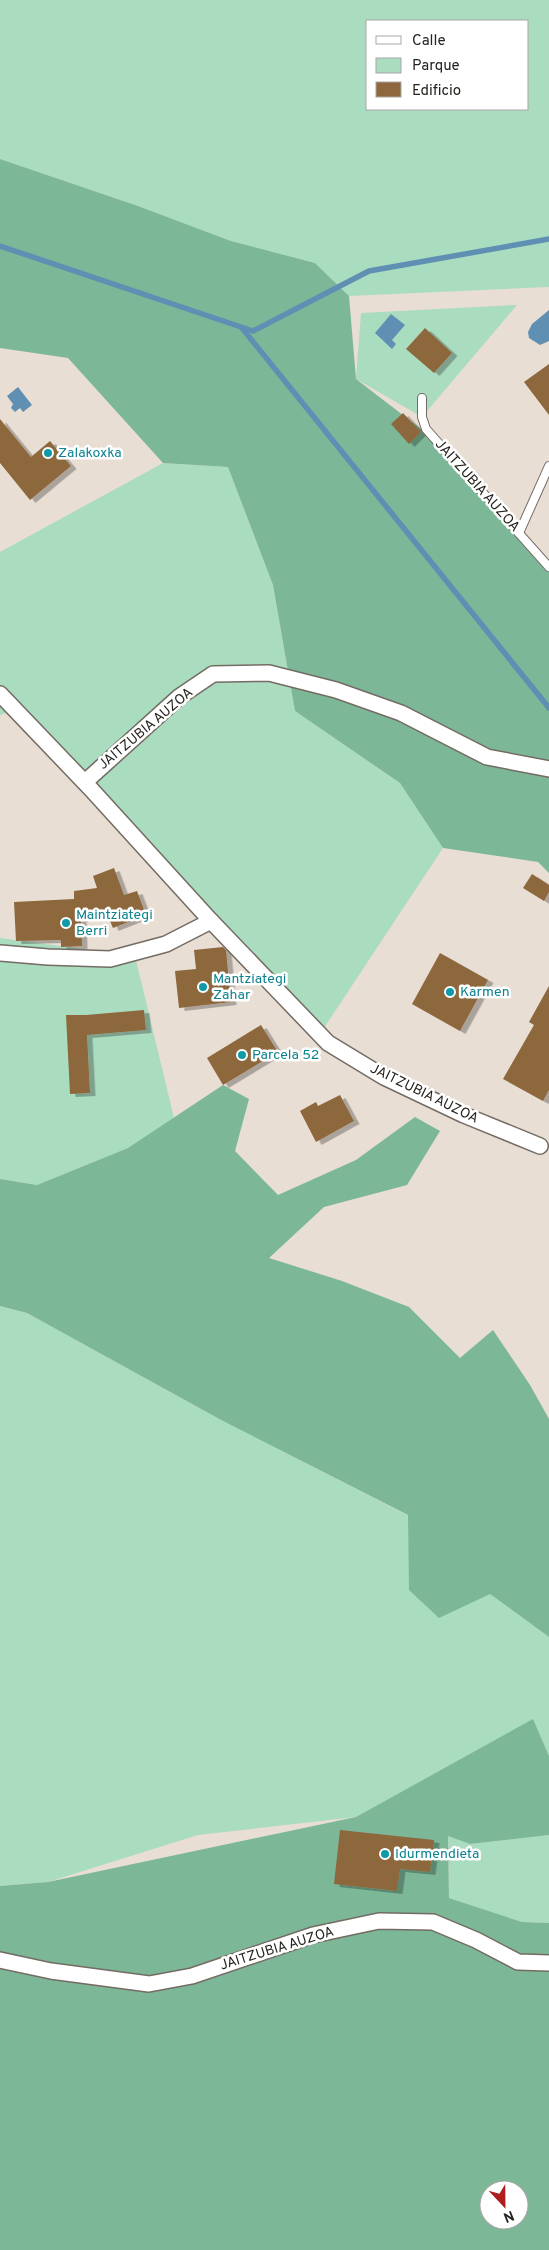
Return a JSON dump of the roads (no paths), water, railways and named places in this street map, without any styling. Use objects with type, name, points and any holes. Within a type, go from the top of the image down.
[{"type":"street","name":"JAITZUBIA AUZOA","points":[[85,782],[179,697],[213,674],[269,674],[336,690],[401,713],[487,757],[549,769]]},
{"type":"street","name":"JAITZUBIA AUZOA","points":[[0,694],[85,782],[211,921],[328,1043],[384,1077],[464,1115],[546,1143]]},
{"type":"street","points":[[0,953],[110,959],[166,944],[211,921]]},
{"type":"street","name":"JAITZUBIA AUZOA","points":[[0,1960],[51,1971],[149,1984],[192,1976],[313,1936],[379,1921],[433,1922],[476,1940],[518,1962],[549,1964]]},
{"type":"lane","name":"JAITZUBIA AUZOA","points":[[422,398],[422,417],[426,429],[549,567]]},
{"type":"lane","points":[[519,533],[549,466]]},
{"type":"water","points":[[549,310],[549,341],[540,345],[529,338],[528,332],[532,324]]},
{"type":"water","points":[[391,314],[405,325],[392,340],[396,344],[392,349],[375,333]]},
{"type":"water","points":[[18,387],[32,405],[23,412],[20,408],[15,412],[11,408],[13,404],[7,396]]},
{"type":"waterway","points":[[0,246],[253,331],[369,271],[549,239]]},
{"type":"waterway","points":[[242,328],[549,708]]},
{"type":"place","name":"Zalakoxka","points":[[48,453]]},
{"type":"place","name":"Maintziategi Berri","points":[[66,923]]},
{"type":"place","name":"Mantziategi Zahar","points":[[203,987]]},
{"type":"place","name":"Karmen","points":[[450,992]]},
{"type":"place","name":"Parcela 52","points":[[242,1055]]},
{"type":"place","name":"Idurmendieta","points":[[385,1854]]}]
